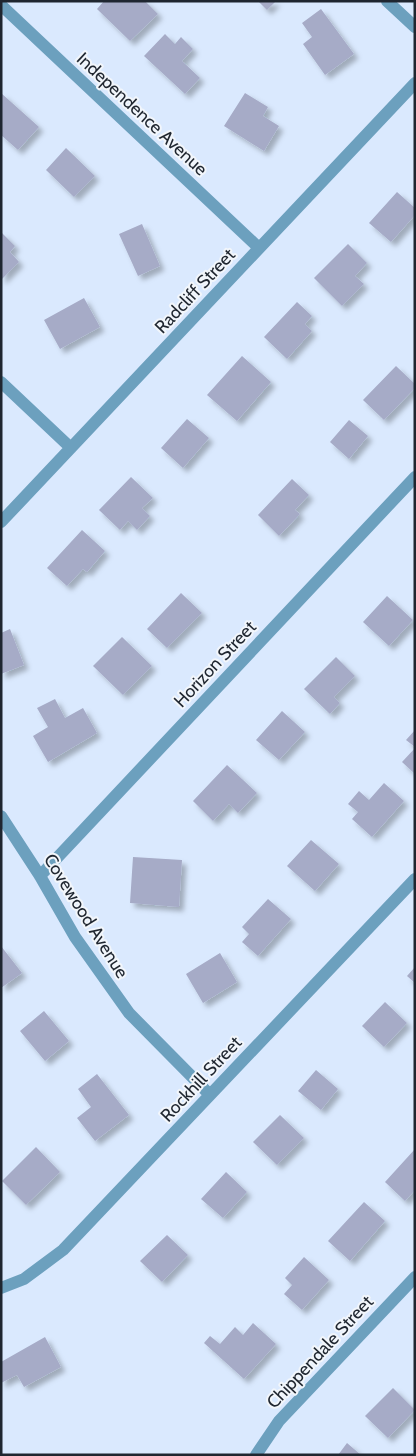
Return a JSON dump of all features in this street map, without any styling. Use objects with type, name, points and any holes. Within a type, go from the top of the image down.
[{"type":"street","points":[[388,1],[415,28]]},
{"type":"street","name":"Independence Avenue","points":[[1,5],[259,248]]},
{"type":"street","name":"Radcliff Street","points":[[1,522],[415,82]]},
{"type":"street","points":[[1,382],[71,448]]},
{"type":"street","name":"Horizon Street","points":[[40,876],[415,477]]},
{"type":"street","name":"Covewood Avenue","points":[[1,816],[40,876],[75,938],[129,1013],[210,1095]]},
{"type":"street","name":"Rockhill Street","points":[[1,1288],[24,1279],[62,1250],[415,879]]},
{"type":"street","name":"Chippendale Street","points":[[256,1455],[279,1421],[415,1277]]},
{"type":"building","points":[[104,1],[145,1],[158,14],[130,41],[97,9]]},
{"type":"building","points":[[258,1],[276,1],[267,10]]},
{"type":"building","points":[[321,9],[354,54],[325,75],[303,44],[312,37],[302,23]]},
{"type":"building","points":[[165,34],[175,44],[181,37],[193,49],[182,61],[200,78],[185,94],[144,56]]},
{"type":"building","points":[[1,93],[39,127],[18,150],[1,135]]},
{"type":"building","points":[[245,93],[268,107],[263,116],[279,126],[264,151],[224,126]]},
{"type":"building","points":[[66,148],[95,176],[74,197],[46,170]]},
{"type":"building","points":[[397,192],[415,208],[415,215],[391,242],[369,223]]},
{"type":"building","points":[[142,224],[160,266],[138,276],[119,234]]},
{"type":"building","points":[[1,232],[15,246],[10,252],[19,262],[1,280]]},
{"type":"building","points":[[348,244],[367,263],[355,276],[364,284],[342,306],[314,278]]},
{"type":"building","points":[[84,298],[100,327],[60,349],[44,320]]},
{"type":"building","points":[[297,302],[312,316],[305,324],[312,331],[287,359],[264,337]]},
{"type":"building","points":[[242,356],[271,382],[237,421],[207,395]]},
{"type":"building","points":[[396,366],[415,384],[415,388],[384,420],[363,400]]},
{"type":"building","points":[[187,419],[209,438],[183,468],[161,448]]},
{"type":"building","points":[[349,420],[368,436],[349,459],[330,442]]},
{"type":"building","points":[[131,477],[153,498],[142,508],[150,516],[137,530],[128,521],[120,530],[99,510]]},
{"type":"building","points":[[292,479],[309,495],[295,510],[300,514],[279,536],[258,515]]},
{"type":"building","points":[[82,530],[105,551],[87,572],[83,569],[67,586],[47,568]]},
{"type":"building","points":[[181,593],[202,613],[167,648],[147,629]]},
{"type":"building","points":[[387,596],[413,620],[389,646],[363,622]]},
{"type":"building","points":[[10,629],[24,665],[1,674],[1,633]]},
{"type":"building","points":[[122,637],[152,666],[123,695],[93,666]]},
{"type":"building","points":[[336,657],[355,676],[334,697],[340,703],[330,714],[304,689]]},
{"type":"building","points":[[55,699],[65,718],[83,708],[97,733],[48,762],[33,736],[48,727],[37,708]]},
{"type":"building","points":[[282,711],[305,732],[279,760],[256,740]]},
{"type":"building","points":[[415,730],[415,747],[406,740]]},
{"type":"building","points":[[415,748],[415,774],[402,762]]},
{"type":"building","points":[[227,765],[257,793],[238,813],[229,804],[213,821],[193,801]]},
{"type":"building","points":[[384,783],[404,801],[372,837],[352,819],[358,812],[348,804],[359,791],[369,800]]},
{"type":"building","points":[[311,840],[339,864],[315,891],[287,866]]},
{"type":"building","points":[[133,857],[182,860],[179,907],[130,903]]},
{"type":"building","points":[[268,899],[291,919],[258,956],[242,942],[249,934],[242,927]]},
{"type":"building","points":[[1,946],[22,973],[1,988]]},
{"type":"building","points":[[220,953],[237,982],[203,1003],[186,974]]},
{"type":"building","points":[[415,967],[415,983],[407,976]]},
{"type":"building","points":[[385,1002],[407,1023],[384,1047],[362,1026]]},
{"type":"building","points":[[44,1011],[69,1041],[45,1061],[20,1031]]},
{"type":"building","points":[[316,1070],[338,1089],[321,1110],[298,1091]]},
{"type":"building","points":[[97,1074],[129,1115],[95,1141],[77,1118],[91,1107],[78,1089]]},
{"type":"building","points":[[280,1115],[304,1138],[277,1165],[253,1142]]},
{"type":"building","points":[[36,1147],[60,1172],[26,1205],[2,1181]]},
{"type":"building","points":[[415,1149],[415,1190],[405,1201],[385,1182]]},
{"type":"building","points":[[226,1172],[247,1192],[223,1218],[201,1199]]},
{"type":"building","points":[[364,1202],[385,1221],[350,1261],[328,1241]]},
{"type":"building","points":[[167,1235],[188,1255],[162,1282],[140,1261]]},
{"type":"building","points":[[304,1257],[329,1280],[302,1310],[284,1294],[292,1285],[285,1278]]},
{"type":"building","points":[[253,1323],[276,1344],[244,1379],[204,1343],[210,1336],[220,1344],[235,1327],[243,1335]]},
{"type":"building","points":[[45,1337],[61,1367],[24,1387],[17,1375],[1,1383],[1,1362]]},
{"type":"building","points":[[393,1388],[415,1410],[388,1438],[365,1416]]},
{"type":"building","points":[[347,1443],[361,1455],[338,1455]]}]
